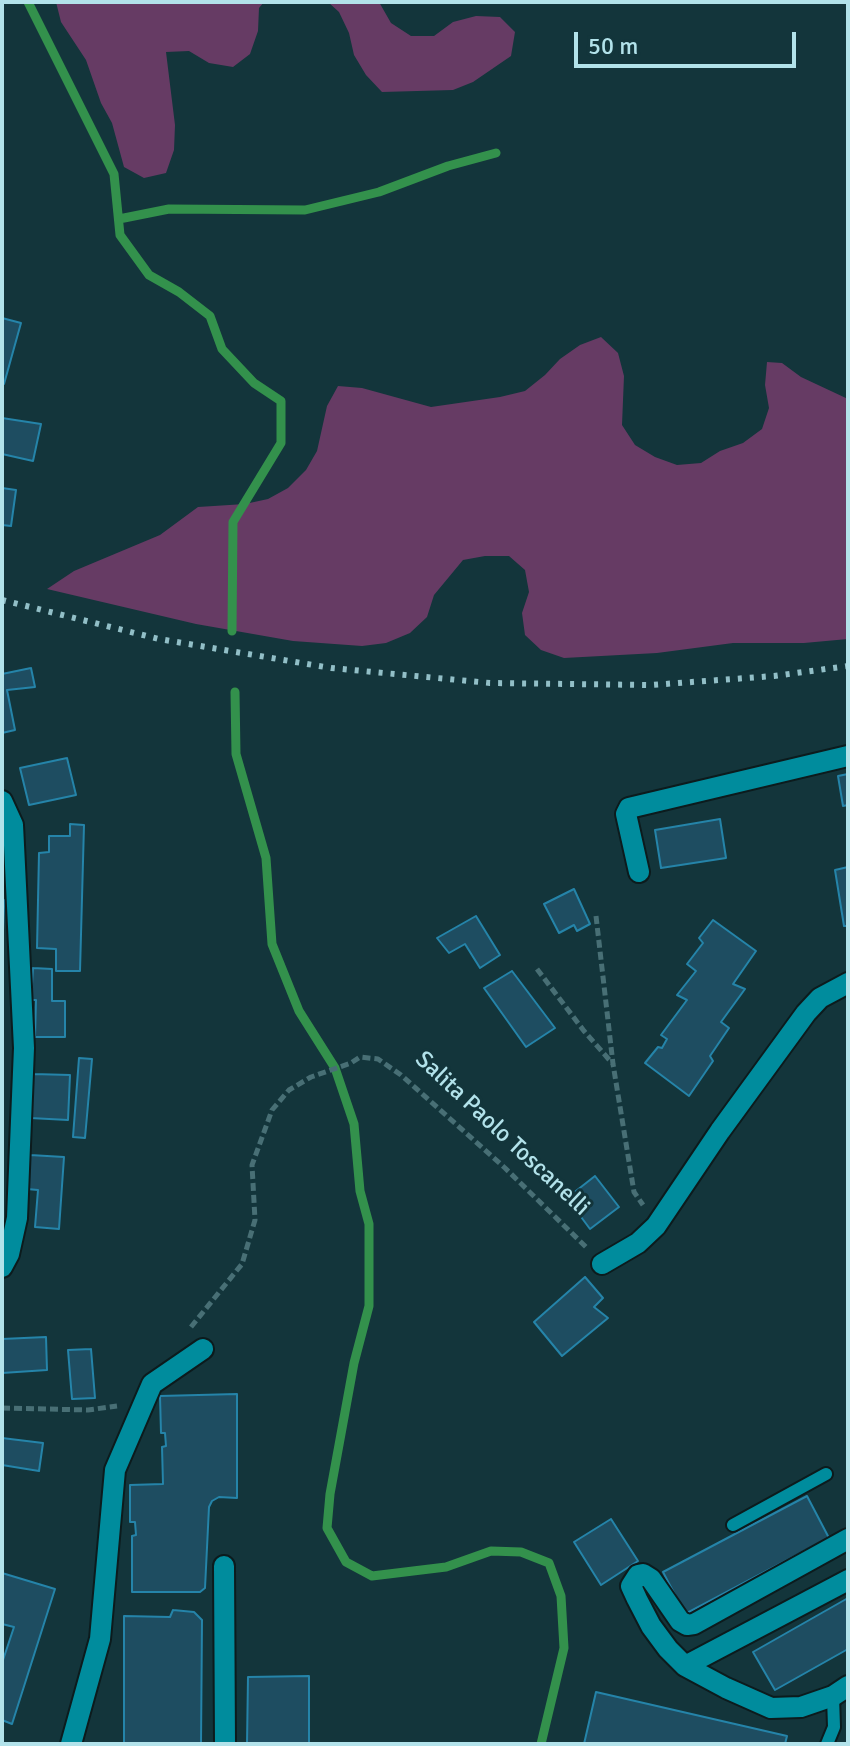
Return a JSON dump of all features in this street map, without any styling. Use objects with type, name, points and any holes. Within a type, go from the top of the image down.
[{"type":"street","points":[[639,872],[626,814],[629,808],[848,756]]},
{"type":"street","points":[[2,801],[13,825],[24,1048],[17,1218],[11,1246],[2,1267]]},
{"type":"street","points":[[602,1264],[627,1250],[656,1226],[806,1013],[820,998],[848,983]]},
{"type":"street","points":[[71,1744],[100,1639],[115,1470],[152,1384],[203,1349]]},
{"type":"street","points":[[840,1691],[801,1707],[771,1708],[685,1666],[660,1637],[631,1586],[638,1575],[643,1574],[651,1579],[680,1621],[687,1625],[694,1624],[848,1539]]},
{"type":"street","points":[[224,1566],[225,1744]]},
{"type":"street","points":[[685,1666],[848,1580]]},
{"type":"lane","points":[[733,1525],[826,1474]]},
{"type":"lane","points":[[827,1744],[834,1727],[840,1691]]},
{"type":"path","points":[[596,916],[613,1064],[634,1192],[656,1226]]},
{"type":"path","points":[[537,969],[613,1064]]},
{"type":"path","name":"Salita Paolo Toscanelli","points":[[185,1335],[242,1264],[255,1220],[252,1165],[272,1110],[289,1090],[311,1077],[360,1057],[378,1059],[401,1075],[477,1141],[602,1264]]},
{"type":"path","points":[[2,1408],[88,1410],[114,1407],[125,1402]]},
{"type":"shaded area","points":[[56,2],[264,2],[259,8],[258,31],[250,54],[233,67],[209,63],[189,51],[166,52],[175,125],[174,150],[166,173],[144,178],[124,167],[112,123],[101,103],[86,60],[61,22]]},
{"type":"shaded area","points":[[328,2],[379,2],[391,23],[411,36],[434,36],[453,22],[476,16],[500,17],[515,32],[511,56],[473,82],[453,90],[382,92],[366,75],[354,55],[349,33],[339,12]]},
{"type":"shaded area","points":[[601,337],[618,353],[624,376],[622,425],[635,445],[677,465],[701,463],[720,451],[743,443],[762,429],[769,408],[765,385],[767,362],[782,363],[801,377],[848,399],[848,639],[804,643],[733,643],[657,653],[564,658],[541,650],[525,635],[522,613],[529,592],[525,570],[509,556],[463,560],[434,595],[427,617],[410,633],[386,643],[362,646],[293,641],[196,624],[47,589],[74,571],[160,535],[198,507],[245,504],[268,499],[288,488],[306,470],[317,451],[327,406],[338,386],[362,388],[431,407],[500,397],[525,391],[560,359],[580,345]]},
{"type":"building","points":[[2,318],[21,323],[4,384],[2,384]]},
{"type":"building","points":[[2,418],[41,424],[33,461],[2,454]]},
{"type":"building","points":[[2,488],[16,490],[11,526],[2,525]]},
{"type":"building","points":[[31,668],[35,687],[7,690],[15,730],[2,733],[2,674]]},
{"type":"building","points":[[67,758],[76,795],[29,805],[20,768]]},
{"type":"building","points":[[848,774],[848,805],[843,806],[838,776]]},
{"type":"building","points":[[720,819],[726,858],[661,868],[655,830]]},
{"type":"building","points":[[70,824],[84,825],[80,971],[56,971],[56,949],[37,948],[39,853],[49,852],[49,836],[70,836]]},
{"type":"building","points":[[848,867],[848,926],[844,926],[835,870]]},
{"type":"building","points":[[574,889],[590,924],[577,931],[574,925],[559,933],[544,904]]},
{"type":"building","points":[[2,900],[4,900],[2,962]]},
{"type":"building","points":[[476,916],[500,955],[480,968],[465,944],[449,953],[437,938]]},
{"type":"building","points":[[713,920],[756,951],[733,984],[745,989],[721,1022],[729,1028],[710,1056],[713,1061],[689,1096],[645,1063],[658,1047],[662,1048],[667,1039],[661,1035],[687,1000],[677,995],[696,971],[687,964],[703,943],[699,938]]},
{"type":"building","points":[[33,968],[52,969],[52,1001],[65,1001],[65,1037],[35,1037],[36,1000],[31,1000]]},
{"type":"building","points":[[512,971],[555,1028],[526,1047],[484,988]]},
{"type":"building","points":[[79,1058],[92,1059],[85,1138],[73,1137]]},
{"type":"building","points":[[33,1074],[70,1075],[68,1120],[30,1118]]},
{"type":"building","points":[[30,1155],[64,1157],[59,1229],[35,1227],[38,1190],[27,1189]]},
{"type":"building","points":[[595,1176],[619,1207],[590,1229],[567,1198]]},
{"type":"building","points":[[585,1277],[603,1298],[594,1307],[608,1318],[562,1356],[534,1322]]},
{"type":"building","points":[[46,1337],[47,1370],[2,1373],[2,1339]]},
{"type":"building","points":[[91,1349],[95,1398],[72,1399],[68,1350]]},
{"type":"building","points":[[237,1394],[237,1498],[219,1497],[209,1507],[205,1588],[200,1592],[132,1592],[132,1536],[136,1535],[135,1522],[130,1522],[130,1485],[163,1484],[162,1447],[166,1446],[165,1433],[161,1433],[160,1396]]},
{"type":"building","points":[[2,1438],[43,1443],[39,1471],[2,1465]]},
{"type":"building","points":[[807,1496],[829,1538],[685,1614],[663,1572]]},
{"type":"building","points":[[611,1519],[638,1561],[601,1585],[574,1542]]},
{"type":"building","points":[[2,1573],[55,1589],[12,1724],[2,1720],[2,1663],[14,1627],[2,1624]]},
{"type":"building","points":[[848,1598],[848,1649],[775,1690],[753,1652]]},
{"type":"building","points":[[173,1610],[194,1612],[202,1620],[201,1744],[124,1744],[124,1616],[170,1617]]},
{"type":"building","points":[[309,1676],[309,1744],[247,1744],[248,1677]]},
{"type":"building","points":[[596,1692],[787,1736],[785,1744],[584,1744]]},
{"type":"waterway","points":[[28,2],[114,174],[120,235],[149,275],[179,292],[210,316],[222,349],[254,383],[281,401],[281,443],[233,522],[232,631]]},
{"type":"waterway","points":[[119,219],[169,209],[305,210],[379,192],[448,166],[496,153]]},
{"type":"waterway","points":[[235,692],[236,754],[266,858],[272,944],[299,1011],[335,1068],[354,1124],[360,1191],[369,1224],[369,1306],[354,1363],[330,1494],[327,1528],[346,1562],[372,1576],[446,1567],[491,1551],[521,1552],[549,1563],[561,1596],[564,1648],[541,1744]]},
{"type":"railway","points":[[2,600],[159,639],[331,668],[490,683],[651,685],[774,676],[848,666]]}]
